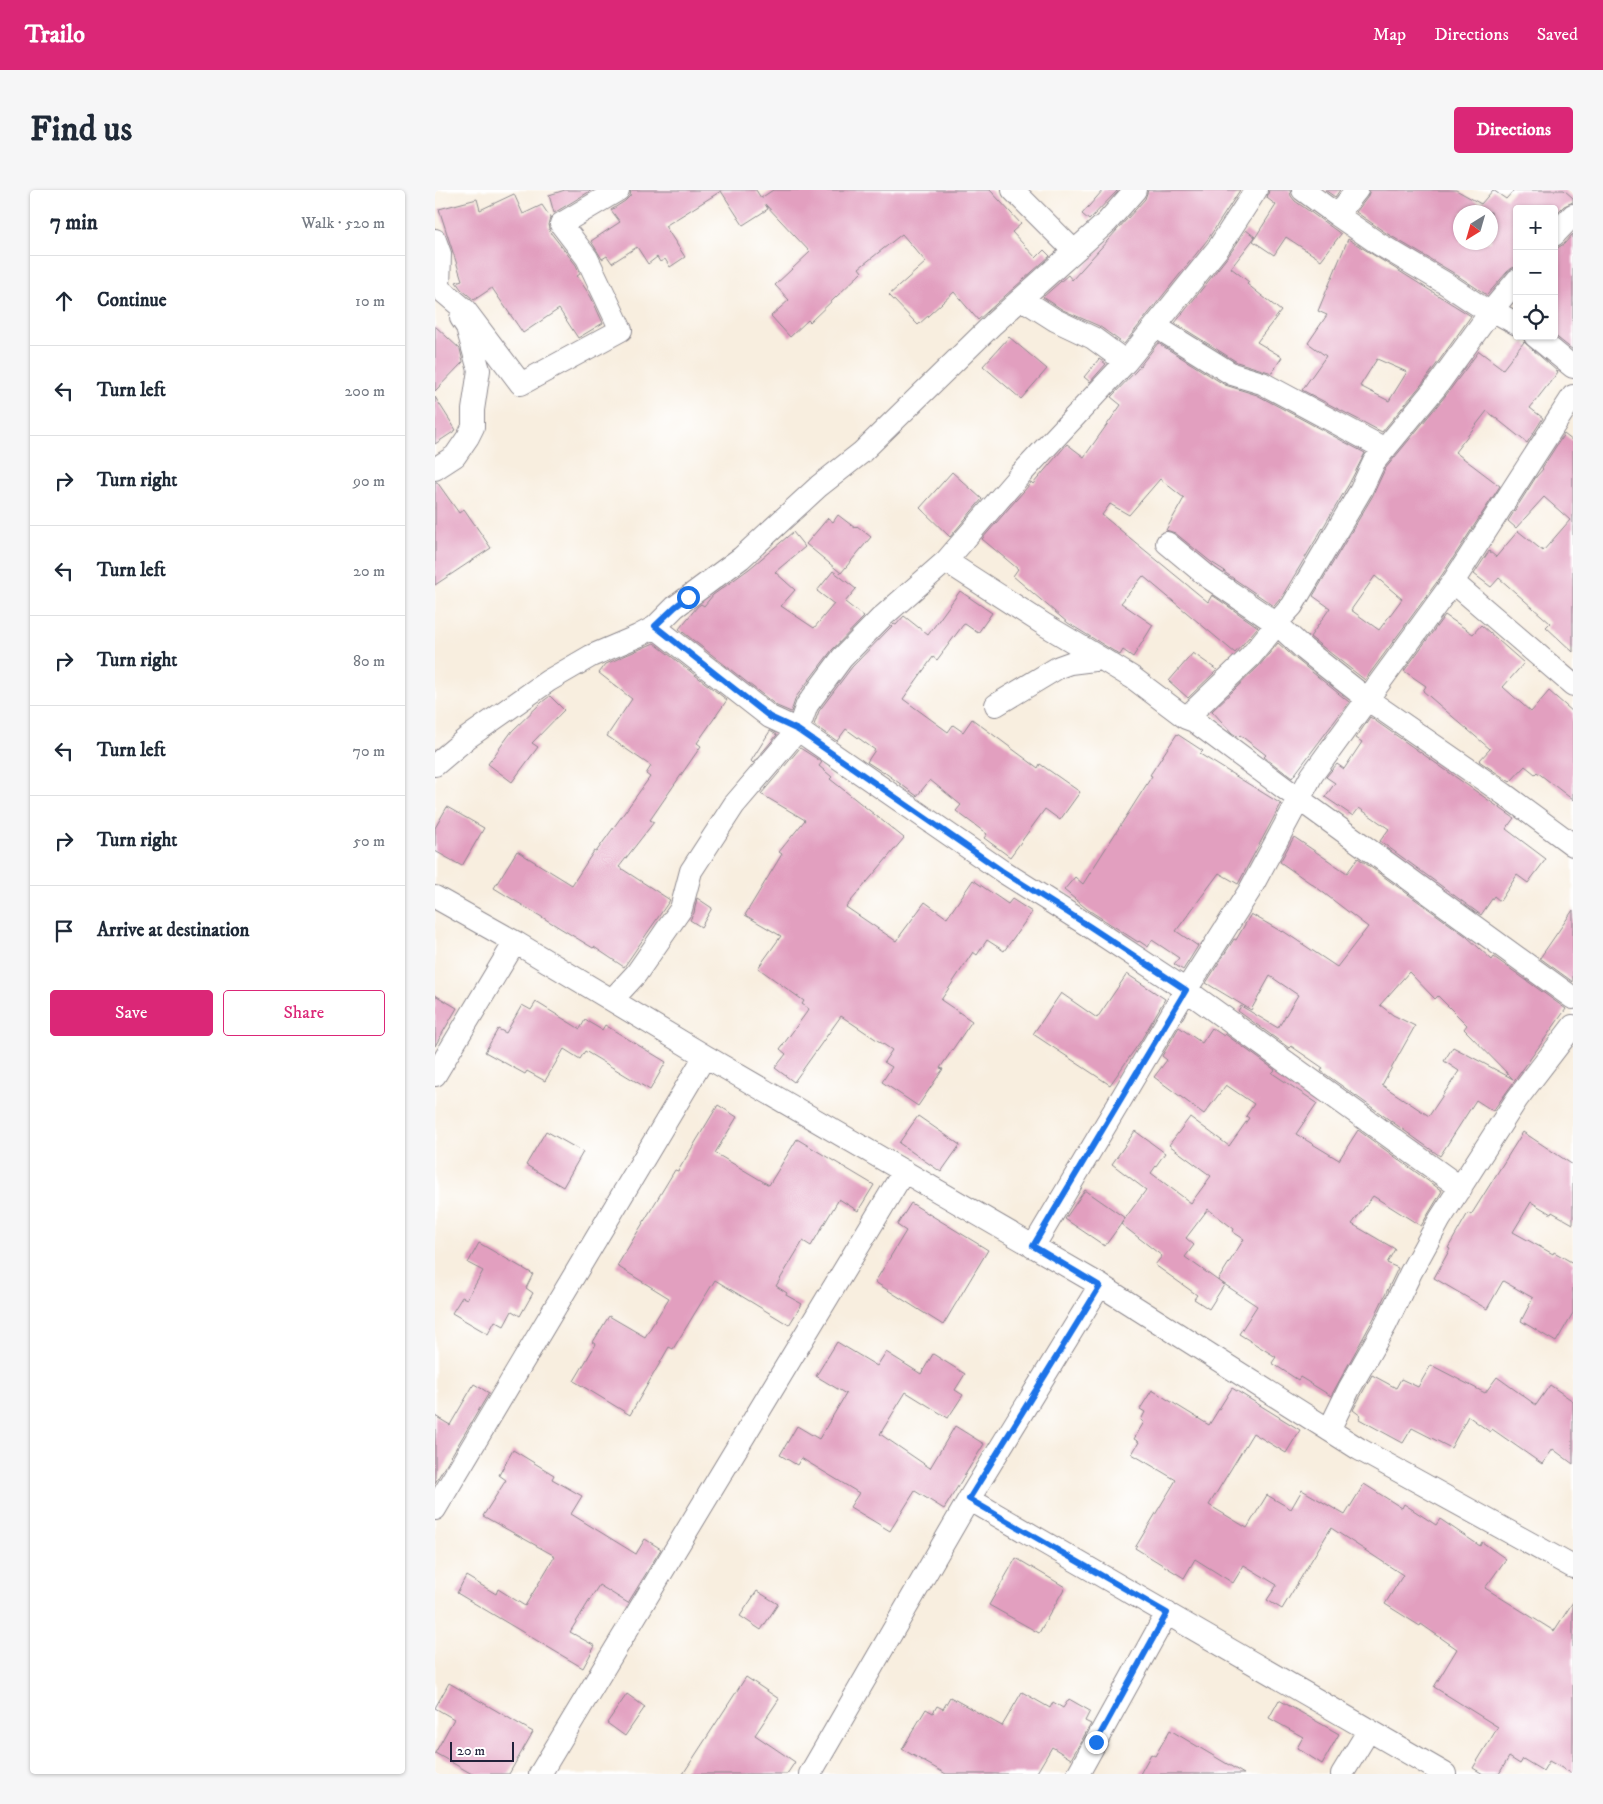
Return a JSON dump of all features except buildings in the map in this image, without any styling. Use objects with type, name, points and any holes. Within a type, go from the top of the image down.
[{"type":"street","points":[[435,240],[440,254],[439,288],[465,310],[521,384],[621,330],[587,258],[561,224],[618,190]]},
{"type":"street","points":[[1013,190],[1074,251]]},
{"type":"street","points":[[435,765],[467,738],[548,680],[591,656],[638,636],[655,626],[675,607],[741,558],[819,486],[861,453],[993,324],[1107,222],[1135,190]]},
{"type":"street","points":[[612,1000],[636,974],[681,909],[691,871],[734,805],[798,730],[807,705],[843,658],[881,618],[946,561],[1027,468],[1126,362],[1219,247],[1257,190]]},
{"type":"street","points":[[1303,190],[1337,215],[1484,309],[1492,310],[1513,322]]},
{"type":"street","points":[[1337,215],[1357,190]]},
{"type":"street","points":[[1558,231],[1573,215]]},
{"type":"street","points":[[1186,718],[1250,657],[1292,606],[1328,549],[1375,462],[1436,387],[1492,310],[1513,285]]},
{"type":"street","points":[[1021,299],[1055,320],[1093,338],[1126,362]]},
{"type":"street","points":[[435,469],[455,456],[468,438],[473,426],[473,410],[479,370],[467,327],[454,308],[454,300]]},
{"type":"street","points":[[1155,326],[1231,374],[1262,383],[1385,449]]},
{"type":"street","points":[[1540,340],[1573,367]]},
{"type":"street","points":[[1033,1246],[1186,990],[1250,890],[1312,775],[1453,582],[1573,396]]},
{"type":"street","points":[[1167,543],[1208,577],[1277,624],[1304,649],[1367,699],[1505,794],[1573,845]]},
{"type":"street","points":[[946,561],[1045,625],[1133,678],[1186,718],[1195,721],[1573,998]]},
{"type":"street","points":[[1453,582],[1573,685]]},
{"type":"street","points":[[655,626],[770,717],[798,730],[1002,871],[1186,990],[1461,1188]]},
{"type":"street","points":[[996,705],[1059,666],[1070,662],[1103,659]]},
{"type":"street","points":[[435,897],[515,942],[705,1056],[1100,1286],[1359,1449],[1573,1567]]},
{"type":"street","points":[[435,1074],[515,942]]},
{"type":"street","points":[[1329,1430],[1440,1219],[1517,1099],[1573,1026]]},
{"type":"street","points":[[435,1509],[705,1056]]},
{"type":"street","points":[[540,1774],[904,1171]]},
{"type":"street","points":[[810,1774],[969,1499],[1100,1286]]},
{"type":"street","points":[[969,1499],[1445,1774]]},
{"type":"street","points":[[1078,1774],[1167,1613]]},
{"type":"street","points":[[1341,1774],[1369,1730]]},
{"type":"route","points":[[688,597],[655,626],[770,717],[798,730],[1002,871],[1186,990],[1033,1246],[1100,1286],[969,1499],[1167,1613],[1096,1742]]}]
